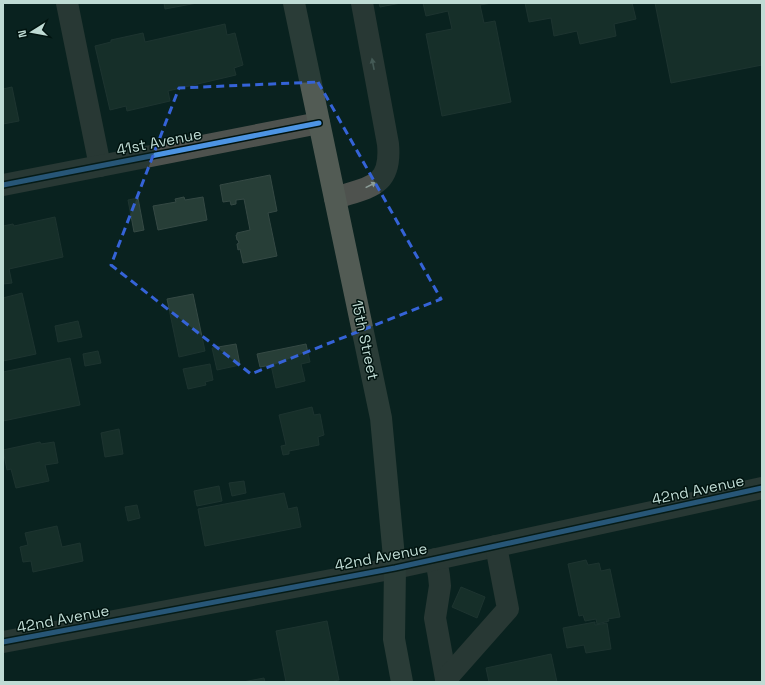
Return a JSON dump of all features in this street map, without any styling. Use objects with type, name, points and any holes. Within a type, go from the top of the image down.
[{"type":"main road","name":"15th Street","points":[[294,3],[381,418],[395,568],[394,639],[402,682]]},
{"type":"street","points":[[67,3],[100,166]]},
{"type":"street","points":[[335,198],[375,184],[383,178],[388,167],[388,144],[362,3]]},
{"type":"street","name":"41st Avenue","points":[[3,185],[319,123]]},
{"type":"street","name":"42nd Avenue","points":[[3,642],[395,568],[762,488]]},
{"type":"street","points":[[441,681],[508,609],[496,546]]},
{"type":"street","points":[[436,558],[440,586],[435,618],[441,681]]},
{"type":"highlighted area","points":[[318,82],[441,299],[251,374],[111,265],[179,88]]},
{"type":"building","points":[[164,3],[197,3],[165,9]]},
{"type":"building","points":[[379,3],[401,3],[380,7]]},
{"type":"building","points":[[423,3],[492,3],[480,5],[484,23],[495,21],[511,102],[442,116],[426,34],[452,29],[448,11],[426,16]]},
{"type":"building","points":[[525,3],[632,3],[636,19],[614,24],[616,36],[580,44],[577,31],[554,36],[551,18],[529,22]]},
{"type":"building","points":[[655,3],[762,3],[762,65],[671,83]]},
{"type":"building","points":[[225,24],[227,35],[235,33],[243,65],[234,68],[236,75],[168,91],[170,101],[127,111],[126,106],[110,110],[95,46],[111,42],[111,40],[143,33],[145,42]]},
{"type":"building","points":[[12,87],[19,121],[3,124],[3,89]]},
{"type":"building","points":[[270,175],[277,211],[268,213],[277,256],[243,263],[240,249],[238,250],[237,244],[239,243],[236,235],[237,233],[250,230],[244,199],[236,200],[236,204],[231,205],[230,201],[223,202],[220,185]]},
{"type":"building","points":[[184,197],[185,200],[203,197],[207,220],[158,230],[153,206],[176,202],[175,199]]},
{"type":"building","points":[[138,198],[144,230],[134,232],[128,200]]},
{"type":"building","points":[[55,217],[63,257],[9,269],[12,283],[3,284],[3,226],[13,224],[14,226]]},
{"type":"building","points":[[22,293],[36,354],[3,361],[3,298]]},
{"type":"building","points":[[193,294],[205,351],[179,357],[167,299]]},
{"type":"building","points":[[78,321],[82,337],[58,342],[55,326]]},
{"type":"building","points":[[236,344],[240,365],[217,370],[212,348]]},
{"type":"building","points":[[306,344],[310,362],[301,364],[305,381],[276,388],[271,365],[260,367],[257,354]]},
{"type":"building","points":[[98,351],[101,363],[85,366],[83,354]]},
{"type":"building","points":[[70,358],[80,405],[3,421],[3,372]]},
{"type":"building","points":[[210,364],[213,380],[205,382],[206,385],[188,389],[183,369]]},
{"type":"building","points":[[312,407],[314,415],[320,414],[324,435],[318,437],[319,445],[289,451],[289,454],[283,455],[281,446],[286,445],[279,415]]},
{"type":"building","points":[[119,429],[123,454],[105,457],[101,433]]},
{"type":"building","points":[[40,442],[41,444],[54,442],[58,463],[45,465],[49,481],[16,488],[11,469],[7,470],[3,450]]},
{"type":"building","points":[[244,481],[246,493],[232,496],[229,483]]},
{"type":"building","points":[[219,486],[222,501],[197,506],[194,491]]},
{"type":"building","points":[[284,493],[288,509],[297,507],[301,527],[205,546],[198,509]]},
{"type":"building","points":[[137,505],[140,518],[128,521],[125,507]]},
{"type":"building","points":[[57,526],[62,547],[80,543],[83,561],[33,572],[31,561],[23,562],[20,547],[28,545],[25,533]]},
{"type":"building","points":[[586,560],[588,565],[599,563],[601,571],[610,569],[620,617],[608,619],[609,621],[597,624],[596,619],[585,621],[583,615],[579,616],[568,564]]},
{"type":"building","points":[[461,587],[485,597],[477,618],[452,607]]},
{"type":"building","points":[[327,621],[339,680],[334,681],[335,682],[286,682],[276,631]]},
{"type":"building","points":[[595,622],[595,625],[607,623],[611,649],[586,653],[584,645],[567,648],[563,628]]},
{"type":"building","points":[[551,654],[557,682],[489,682],[486,668]]},
{"type":"building","points":[[264,678],[265,682],[243,682]]},
{"type":"cycle path","points":[[3,185],[319,123]]},
{"type":"cycle path","points":[[3,642],[395,568],[762,488]]}]
